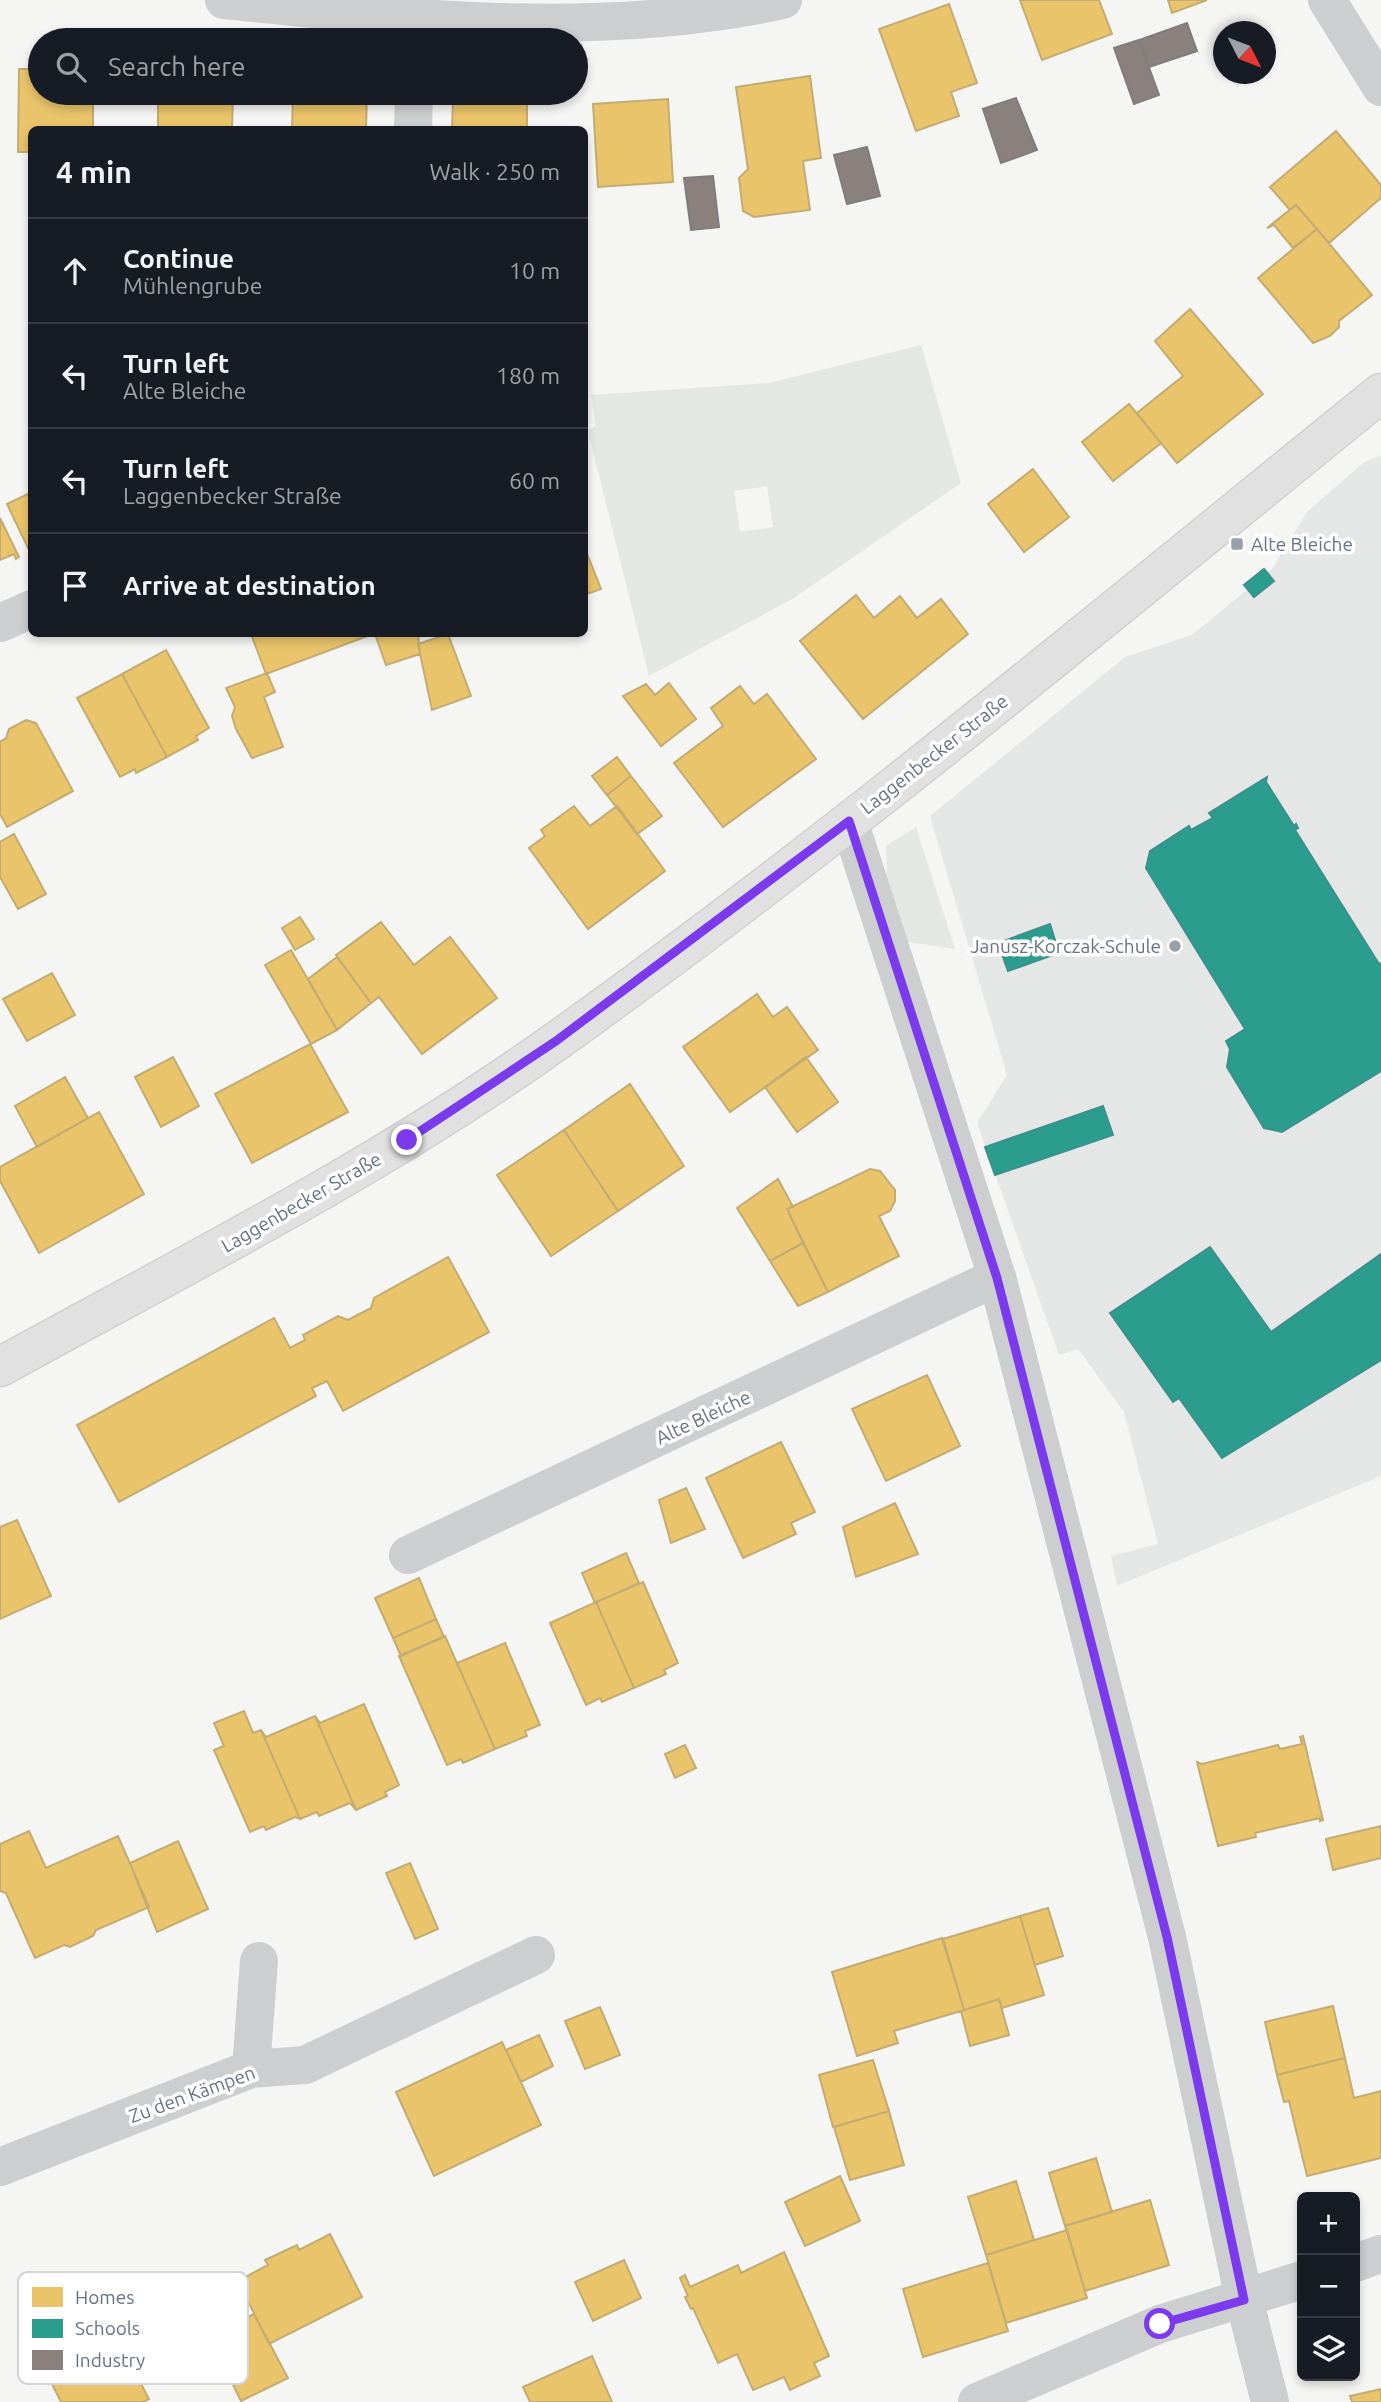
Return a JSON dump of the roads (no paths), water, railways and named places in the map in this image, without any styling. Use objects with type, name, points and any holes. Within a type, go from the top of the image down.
[{"type":"street","points":[[224,0],[402,28]]},
{"type":"street","points":[[453,28],[723,13],[783,0]]},
{"type":"street","points":[[1327,0],[1381,87]]},
{"type":"street","points":[[413,126],[414,105]]},
{"type":"street","name":"Laggenbecker Straße","points":[[0,1367],[271,1221],[407,1140],[556,1041],[849,821],[1381,393]]},
{"type":"street","points":[[0,623],[28,611]]},
{"type":"street","points":[[849,821],[997,1278],[1167,1937],[1244,2300],[1270,2402]]},
{"type":"street","name":"Alte Bleiche","points":[[408,1555],[997,1278]]},
{"type":"street","name":"Zu den Kämpen","points":[[0,2167],[251,2070],[305,2065],[536,1955]]},
{"type":"street","points":[[251,2070],[259,1961]]},
{"type":"street","points":[[1360,2261],[1381,2254]]},
{"type":"street","points":[[977,2402],[1160,2324],[1297,2282]]},
{"type":"place","name":"Alte Bleiche","points":[[1237,544]]},
{"type":"place","name":"Janusz-Korczak-Schule","points":[[1175,946]]}]
